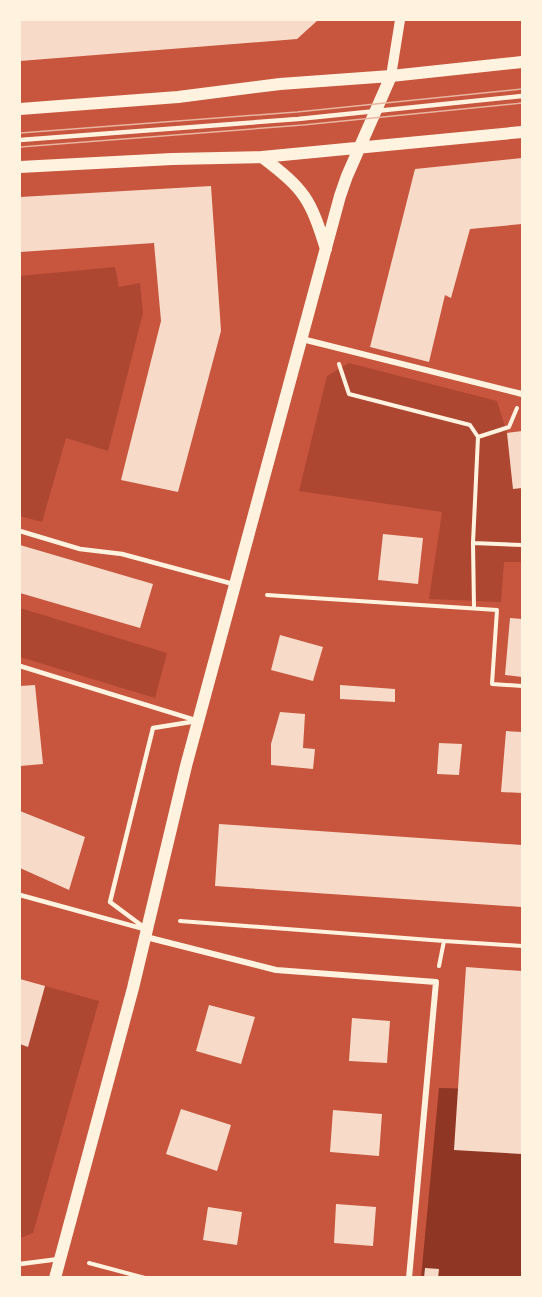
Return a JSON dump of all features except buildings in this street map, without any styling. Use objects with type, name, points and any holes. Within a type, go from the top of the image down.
[{"type":"main road","points":[[20,109],[178,97],[280,84],[391,76],[522,62]]},
{"type":"main road","points":[[55,1278],[146,933],[198,721],[326,249],[347,176],[391,76]]},
{"type":"main road","points":[[20,167],[262,157],[522,132]]},
{"type":"main road","points":[[262,157],[286,175],[307,197],[315,212],[326,249]]},
{"type":"street","points":[[391,76],[400,20]]},
{"type":"street","points":[[302,339],[522,394]]},
{"type":"street","points":[[146,933],[276,970],[436,982],[409,1278]]},
{"type":"lane","points":[[20,140],[377,112],[522,96]]},
{"type":"lane","points":[[20,531],[80,549],[122,554],[235,585]]},
{"type":"lane","points":[[20,666],[198,721]]},
{"type":"lane","points":[[146,933],[110,902],[153,728],[198,721]]},
{"type":"lane","points":[[20,895],[146,933]]},
{"type":"lane","points":[[20,1264],[59,1259]]},
{"type":"path","points":[[333,347],[349,394],[470,425],[478,437],[474,608]]},
{"type":"path","points":[[478,437],[509,427],[518,406]]},
{"type":"path","points":[[474,543],[522,545]]},
{"type":"path","points":[[267,595],[497,610],[492,684],[522,686]]},
{"type":"path","points":[[180,921],[522,946]]},
{"type":"path","points":[[436,982],[444,940]]},
{"type":"path","points":[[89,1263],[145,1278]]},
{"type":"shaded area","points":[[115,267],[119,287],[140,283],[143,313],[108,451],[66,438],[42,522],[20,516],[20,276]]},
{"type":"shaded area","points":[[349,363],[497,401],[507,433],[513,488],[522,488],[522,562],[504,562],[501,602],[429,599],[442,512],[299,491],[327,376]]},
{"type":"shaded area","points":[[20,608],[167,653],[155,698],[20,657]]},
{"type":"shaded area","points":[[45,986],[99,1001],[33,1233],[20,1238],[20,1044],[28,1046]]},
{"type":"shaded area","points":[[439,1088],[522,1090],[522,1277],[421,1278]]},
{"type":"tram line","points":[[20,133],[297,112],[522,89]]},
{"type":"tram line","points":[[20,147],[303,125],[522,103]]}]
